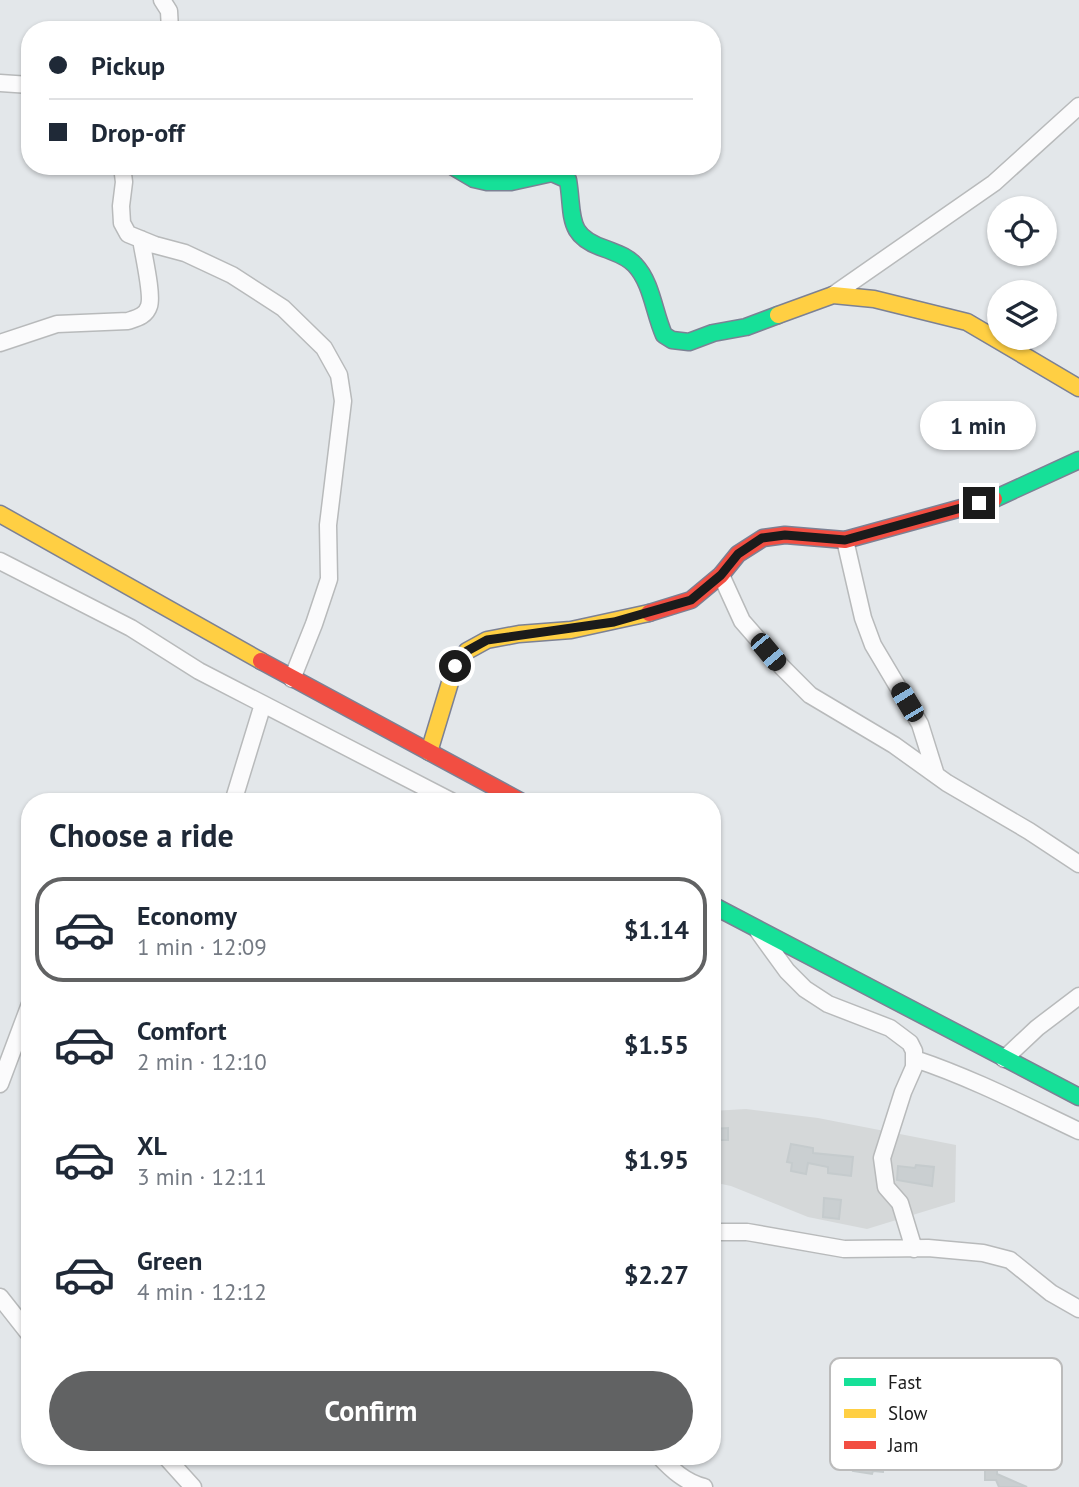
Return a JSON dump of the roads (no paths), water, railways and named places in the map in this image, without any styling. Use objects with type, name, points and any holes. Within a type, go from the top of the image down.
[{"type":"street","points":[[162,0],[169,11],[170,21]]},
{"type":"street","points":[[0,83],[21,84]]},
{"type":"street","points":[[557,175],[568,180],[576,230],[597,246],[614,250],[632,262],[646,284],[664,335],[672,340],[689,342],[713,333],[746,327],[833,295],[994,183],[1079,106]]},
{"type":"street","points":[[123,175],[122,223],[128,234],[155,246],[186,253],[283,308],[324,348],[339,375],[343,401],[328,525],[329,579],[292,679]]},
{"type":"street","points":[[467,175],[487,182],[511,182],[543,175]]},
{"type":"street","points":[[0,343],[57,324],[128,321],[139,318],[151,303],[141,239]]},
{"type":"street","points":[[833,295],[874,299],[967,322],[1079,388]]},
{"type":"street","points":[[429,752],[455,666],[467,651],[487,640],[519,634],[571,630],[650,613],[691,600],[721,575],[738,554],[762,538],[785,535],[845,540],[1005,496],[1079,460]]},
{"type":"street","points":[[0,514],[292,679],[505,793]]},
{"type":"street","points":[[845,540],[863,618],[873,645],[920,724],[936,775]]},
{"type":"street","points":[[0,561],[131,628],[199,671],[436,793]]},
{"type":"street","points":[[721,575],[742,621],[810,695],[894,745],[936,775],[1079,864]]},
{"type":"street","points":[[236,793],[263,704]]},
{"type":"street","points":[[721,910],[1079,1097]]},
{"type":"street","points":[[756,929],[804,989],[828,1004],[890,1028],[910,1043],[915,1059],[882,1158],[886,1187],[900,1203],[914,1249]]},
{"type":"street","points":[[1004,1059],[1037,1028],[1079,996]]},
{"type":"street","points":[[0,1084],[21,1028]]},
{"type":"street","points":[[915,1059],[1003,1093],[1079,1131]]},
{"type":"street","points":[[721,1232],[747,1232],[844,1249],[928,1248],[984,1253],[1010,1260],[1051,1293],[1079,1309]]},
{"type":"street","points":[[0,1297],[21,1324]]},
{"type":"street","points":[[173,1465],[193,1487]]},
{"type":"street","points":[[668,1465],[678,1475],[704,1487]]}]
